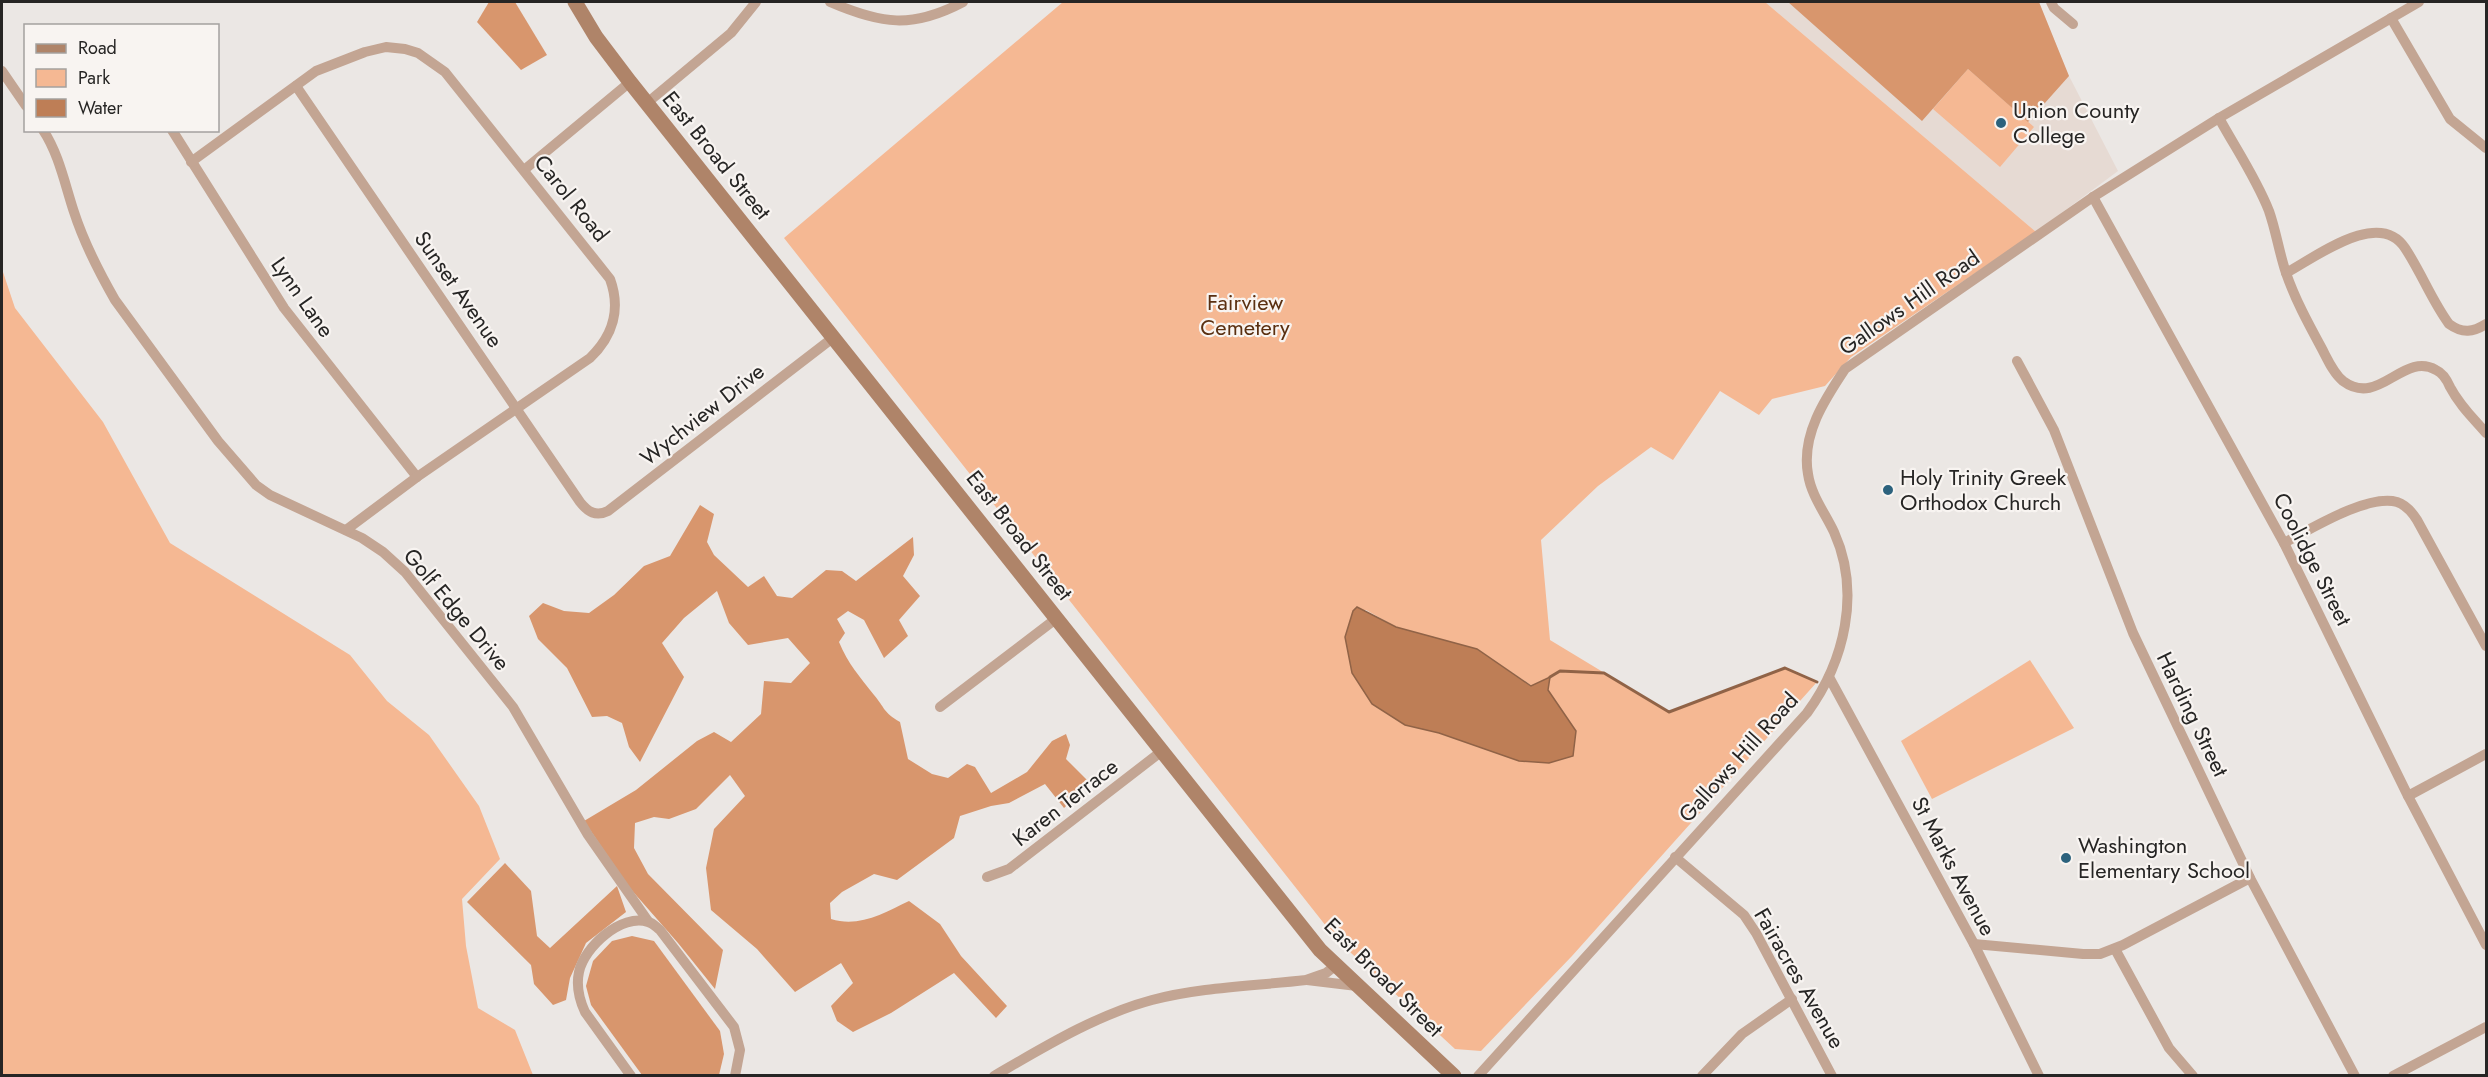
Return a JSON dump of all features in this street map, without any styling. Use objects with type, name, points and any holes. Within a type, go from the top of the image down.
[{"type":"street","name":"East Broad Street","points":[[575,2],[596,37],[630,82],[1335,966],[1454,1076]]},
{"type":"street","points":[[647,103],[731,33],[756,2]]},
{"type":"street","points":[[830,2],[857,14],[904,22],[943,12],[963,2]]},
{"type":"street","points":[[2051,2],[2054,8],[2073,24]]},
{"type":"street","name":"Gallows Hill Road","points":[[1478,1076],[1807,713],[1829,677],[1841,646],[1845,627],[1847,590],[1838,543],[1812,489],[1807,473],[1809,440],[1828,393],[1845,369],[2093,197],[2219,118],[2419,2]]},
{"type":"street","points":[[2391,18],[2450,119],[2487,148]]},
{"type":"street","name":"Carol Road","points":[[191,162],[316,71],[364,52],[395,47],[418,53],[445,72],[610,279],[615,298],[615,312],[610,332],[600,349],[417,477],[346,530]]},
{"type":"street","points":[[2,71],[24,103]]},
{"type":"street","points":[[524,170],[630,82]]},
{"type":"street","name":"Sunset Avenue","points":[[296,86],[580,502],[591,513]]},
{"type":"street","points":[[2219,118],[2260,190],[2270,213],[2286,273],[2298,304],[2333,369],[2341,379],[2349,385],[2369,388],[2379,386],[2412,367],[2427,366],[2436,369],[2445,377],[2465,411],[2487,434]]},
{"type":"street","name":"Golf Edge Drive","points":[[48,132],[80,231],[104,281],[218,441],[256,485],[270,495],[346,530],[384,552],[405,572],[513,707],[588,835],[648,921],[666,936],[734,1027],[740,1050],[735,1076]]},
{"type":"street","name":"Lynn Lane","points":[[173,132],[284,308],[417,477]]},
{"type":"street","name":"Coolidge Street","points":[[2093,197],[2284,543],[2408,796],[2487,945]]},
{"type":"street","points":[[2286,273],[2359,233],[2383,232],[2404,246],[2449,324],[2456,329],[2469,331],[2487,324]]},
{"type":"street","name":"Wychview Drive","points":[[591,513],[600,515],[608,511],[834,337]]},
{"type":"street","name":"Harding Street","points":[[2017,361],[2054,430],[2133,633],[2250,878],[2355,1076]]},
{"type":"street","points":[[2284,543],[2343,512],[2386,501],[2397,502],[2407,507],[2417,520],[2487,646]]},
{"type":"street","points":[[940,707],[1057,618]]},
{"type":"street","name":"St Marks Avenue","points":[[1829,677],[1974,944],[2038,1076]]},
{"type":"street","name":"Karen Terrace","points":[[987,877],[1009,869],[1162,751]]},
{"type":"street","points":[[2408,796],[2487,754]]},
{"type":"street","name":"Fairacres Avenue","points":[[1675,857],[1744,915],[1756,933],[1832,1076]]},
{"type":"street","points":[[1974,944],[2100,954],[2115,949],[2250,878]]},
{"type":"street","points":[[631,1076],[585,1012],[578,989],[579,970],[593,944],[608,933],[627,924],[648,921]]},
{"type":"street","points":[[2115,949],[2169,1048],[2193,1076]]},
{"type":"street","points":[[994,1076],[1078,1030],[1124,1009],[1197,993],[1306,980],[1326,974],[1335,966]]},
{"type":"street","points":[[1306,980],[1357,986]]},
{"type":"street","points":[[1702,1076],[1742,1034],[1792,999]]},
{"type":"street","points":[[2393,1076],[2487,1027]]},
{"type":"shaded area","points":[[489,2],[515,2],[547,55],[521,70],[477,22]]},
{"type":"shaded area","name":"Union County College","points":[[1765,2],[2039,2],[2069,76],[2118,171],[2036,232]]},
{"type":"shaded area","points":[[1788,2],[2039,2],[2069,76],[2028,122],[1968,69],[1922,121]]},
{"type":"shaded area","points":[[700,505],[714,514],[707,542],[714,555],[748,587],[764,576],[777,596],[792,598],[826,570],[842,571],[856,581],[913,537],[914,555],[903,576],[920,596],[899,620],[908,636],[884,658],[864,620],[848,611],[837,619],[845,633],[839,642],[850,664],[885,710],[900,722],[908,759],[932,774],[948,778],[967,764],[975,767],[991,793],[1027,772],[1052,741],[1066,734],[1070,745],[1066,759],[1090,783],[1064,808],[1045,784],[1009,803],[960,816],[954,838],[897,880],[874,874],[842,892],[830,903],[831,919],[851,922],[871,918],[909,901],[940,924],[961,956],[1007,1006],[996,1018],[954,973],[891,1013],[853,1032],[837,1021],[831,1006],[853,983],[841,963],[795,992],[757,949],[711,910],[706,868],[714,829],[745,796],[730,775],[696,809],[669,819],[654,817],[635,823],[634,848],[648,874],[723,950],[715,989],[628,886],[584,821],[636,790],[697,741],[714,732],[731,742],[761,714],[764,681],[791,683],[810,663],[788,638],[748,645],[729,623],[717,591],[684,618],[662,643],[684,677],[640,762],[629,747],[622,723],[607,716],[592,717],[567,668],[538,639],[529,616],[543,603],[564,611],[589,613],[614,595],[644,566],[670,556]]},
{"type":"shaded area","points":[[505,863],[531,891],[537,936],[550,948],[617,886],[626,912],[586,943],[570,978],[566,1000],[553,1005],[534,984],[531,965],[467,902]]},
{"type":"shaded area","points":[[632,936],[654,941],[720,1031],[724,1054],[719,1075],[642,1075],[591,1005],[586,986],[593,961],[612,941]]},
{"type":"green space","name":"Fairview Cemetery","points":[[1063,2],[1765,2],[2036,232],[1851,357],[1825,386],[1772,399],[1759,415],[1720,391],[1673,460],[1651,447],[1598,486],[1541,540],[1550,640],[1669,712],[1785,668],[1817,682],[1572,956],[1481,1051],[1455,1049],[1337,940],[784,238]],"holes":[[[1366,610],[1396,627],[1477,649],[1532,686],[1538,684],[1548,690],[1576,731],[1439,733],[1405,725],[1352,617],[1353,611]]]},
{"type":"green space","points":[[1968,69],[2034,127],[2000,167],[1933,109]]},
{"type":"green space","points":[[2,269],[15,308],[103,422],[170,543],[350,655],[387,701],[429,735],[479,806],[500,859],[462,899],[466,946],[478,1008],[515,1030],[533,1075],[2,1075]]},
{"type":"green space","points":[[2030,660],[2074,728],[1932,799],[1901,741]]},
{"type":"water","points":[[1357,607],[1396,627],[1477,649],[1531,686],[1550,677],[1548,690],[1576,731],[1573,756],[1549,763],[1519,761],[1439,733],[1405,725],[1372,704],[1352,673],[1345,637],[1353,611]]},
{"type":"waterway","points":[[1550,677],[1560,671],[1604,673],[1669,712],[1785,668],[1817,682]]},
{"type":"place","name":"Union County College","points":[[2001,123]]},
{"type":"place","name":"Holy Trinity Greek Orthodox Church","points":[[1888,490]]},
{"type":"place","name":"Washington Elementary School","points":[[2066,858]]}]
